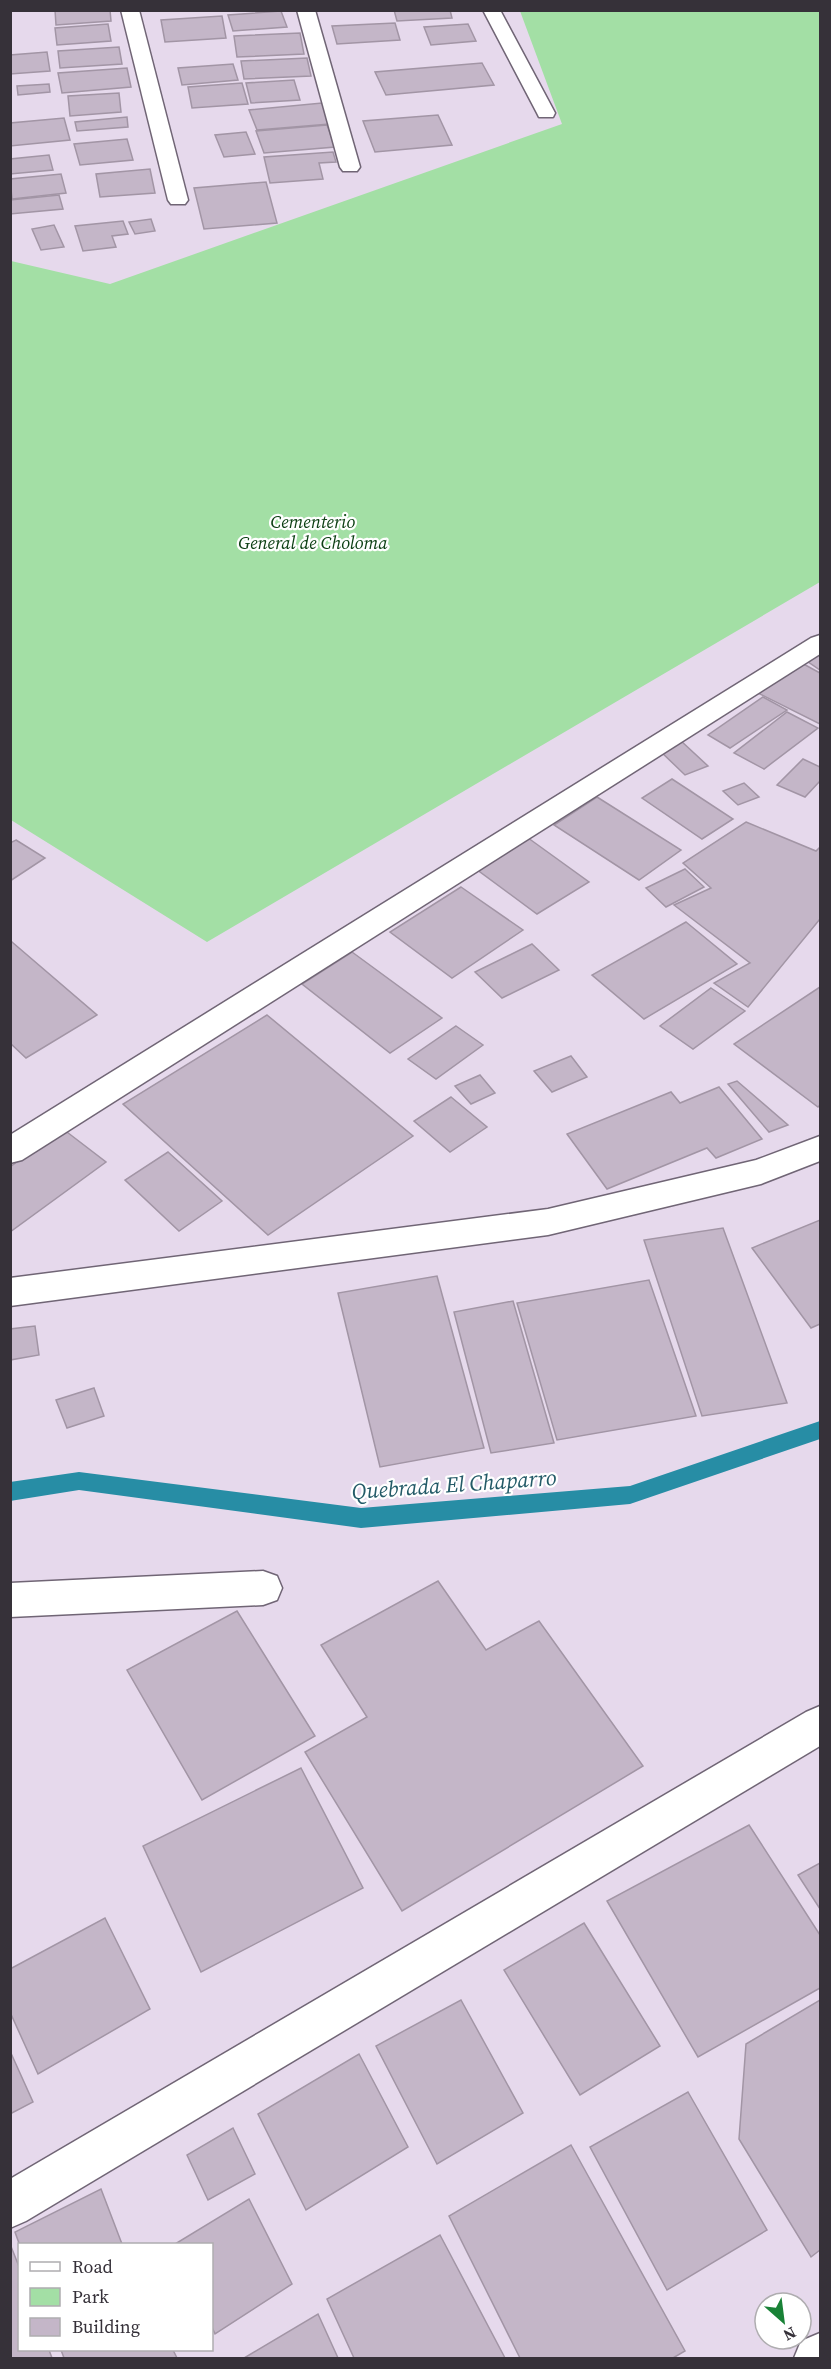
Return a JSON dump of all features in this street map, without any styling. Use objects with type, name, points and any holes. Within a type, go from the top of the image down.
[{"type":"street","points":[[130,10],[178,200]]},
{"type":"street","points":[[306,10],[350,167]]},
{"type":"street","points":[[491,10],[546,113]]},
{"type":"street","points":[[10,1151],[820,643]]},
{"type":"street","points":[[10,1292],[548,1222],[761,1171],[820,1148]]},
{"type":"street","points":[[10,1600],[263,1588]]},
{"type":"street","points":[[10,2205],[820,1725]]},
{"type":"green space","name":"Cementerio General de Choloma","points":[[520,11],[820,11],[820,582],[207,942],[11,820],[11,261],[110,284],[562,124]]},
{"type":"building","points":[[55,10],[110,10],[111,21],[56,25]]},
{"type":"building","points":[[394,10],[450,10],[452,18],[397,21]]},
{"type":"building","points":[[281,11],[287,27],[233,31],[228,15]]},
{"type":"building","points":[[222,16],[226,38],[165,42],[161,20]]},
{"type":"building","points":[[395,23],[400,40],[337,44],[332,26]]},
{"type":"building","points":[[108,24],[111,41],[57,45],[55,28]]},
{"type":"building","points":[[468,24],[476,41],[431,45],[424,27]]},
{"type":"building","points":[[300,33],[304,54],[237,57],[234,36]]},
{"type":"building","points":[[119,47],[122,64],[60,68],[58,51]]},
{"type":"building","points":[[47,52],[50,71],[10,74],[10,55]]},
{"type":"building","points":[[307,58],[311,76],[244,79],[241,61]]},
{"type":"building","points":[[482,63],[494,85],[386,95],[375,72]]},
{"type":"building","points":[[233,64],[238,80],[182,85],[178,68]]},
{"type":"building","points":[[127,68],[131,87],[62,93],[58,73]]},
{"type":"building","points":[[294,80],[300,100],[251,103],[246,83]]},
{"type":"building","points":[[242,83],[248,104],[192,108],[188,87]]},
{"type":"building","points":[[49,84],[50,92],[18,95],[17,86]]},
{"type":"building","points":[[119,93],[121,112],[70,116],[68,96]]},
{"type":"building","points":[[322,103],[330,124],[257,130],[249,110]]},
{"type":"building","points":[[438,115],[452,145],[375,152],[363,121]]},
{"type":"building","points":[[127,117],[128,127],[77,131],[75,122]]},
{"type":"building","points":[[64,118],[70,140],[10,146],[10,123]]},
{"type":"building","points":[[327,125],[335,147],[264,153],[256,131]]},
{"type":"building","points":[[246,132],[255,154],[224,157],[215,135]]},
{"type":"building","points":[[127,139],[133,160],[80,165],[74,144]]},
{"type":"building","points":[[333,152],[336,162],[319,163],[323,179],[270,183],[264,157]]},
{"type":"building","points":[[49,155],[53,170],[10,174],[10,159]]},
{"type":"building","points":[[150,169],[155,193],[100,197],[96,174]]},
{"type":"building","points":[[61,174],[66,193],[12,199],[10,179]]},
{"type":"building","points":[[266,182],[277,223],[204,229],[194,188]]},
{"type":"building","points":[[59,195],[63,209],[10,214],[10,200]]},
{"type":"building","points":[[151,219],[155,231],[135,234],[129,222]]},
{"type":"building","points":[[123,221],[128,234],[112,236],[116,247],[83,251],[75,226]]},
{"type":"building","points":[[54,225],[64,247],[41,250],[32,229]]},
{"type":"building","points":[[820,647],[820,670],[801,657]]},
{"type":"building","points":[[798,661],[820,673],[820,724],[758,693]]},
{"type":"building","points":[[763,697],[787,710],[730,748],[708,735]]},
{"type":"building","points":[[787,712],[818,728],[764,769],[734,753]]},
{"type":"building","points":[[680,740],[708,766],[685,775],[657,748]]},
{"type":"building","points":[[803,759],[820,767],[820,781],[805,797],[777,785]]},
{"type":"building","points":[[672,779],[733,819],[702,839],[642,798]]},
{"type":"building","points":[[744,783],[759,797],[738,805],[723,791]]},
{"type":"building","points":[[597,797],[681,850],[639,880],[554,825]]},
{"type":"building","points":[[746,822],[816,851],[820,847],[820,919],[748,1007],[714,983],[750,963],[674,905],[711,888],[683,863]]},
{"type":"building","points":[[524,835],[589,882],[537,914],[472,866]]},
{"type":"building","points":[[16,840],[45,858],[10,881],[10,843]]},
{"type":"building","points":[[685,869],[704,887],[666,907],[646,888]]},
{"type":"building","points":[[461,887],[523,930],[452,978],[390,932]]},
{"type":"building","points":[[686,922],[737,964],[644,1019],[592,975]]},
{"type":"building","points":[[12,942],[97,1015],[26,1058],[10,1043],[10,943]]},
{"type":"building","points":[[532,944],[559,970],[502,998],[475,972]]},
{"type":"building","points":[[352,952],[442,1018],[390,1053],[302,984]]},
{"type":"building","points":[[820,987],[820,1105],[818,1107],[734,1044]]},
{"type":"building","points":[[711,988],[745,1011],[693,1049],[660,1026]]},
{"type":"building","points":[[267,1015],[413,1136],[268,1235],[123,1104]]},
{"type":"building","points":[[456,1026],[483,1045],[436,1079],[408,1059]]},
{"type":"building","points":[[571,1056],[587,1077],[552,1092],[534,1071]]},
{"type":"building","points":[[480,1075],[495,1093],[471,1104],[455,1086]]},
{"type":"building","points":[[737,1081],[788,1125],[769,1132],[728,1084]]},
{"type":"building","points":[[719,1087],[762,1139],[716,1158],[707,1148],[607,1189],[567,1134],[671,1092],[680,1103]]},
{"type":"building","points":[[451,1097],[487,1127],[450,1152],[414,1121]]},
{"type":"building","points":[[63,1129],[106,1162],[10,1232],[10,1167]]},
{"type":"building","points":[[168,1152],[222,1201],[179,1231],[125,1180]]},
{"type":"building","points":[[820,1220],[820,1324],[811,1328],[752,1248]]},
{"type":"building","points":[[723,1228],[787,1403],[702,1416],[644,1240]]},
{"type":"building","points":[[437,1276],[484,1448],[380,1467],[338,1293]]},
{"type":"building","points":[[649,1280],[696,1416],[557,1440],[517,1303]]},
{"type":"building","points":[[513,1301],[554,1443],[491,1453],[454,1312]]},
{"type":"building","points":[[35,1326],[39,1355],[10,1360],[10,1329]]},
{"type":"building","points":[[94,1388],[104,1416],[67,1428],[56,1400]]},
{"type":"building","points":[[438,1581],[486,1650],[539,1621],[643,1766],[402,1911],[305,1752],[367,1717],[321,1645]]},
{"type":"building","points":[[237,1611],[315,1736],[202,1800],[127,1670]]},
{"type":"building","points":[[301,1768],[363,1888],[201,1972],[143,1846]]},
{"type":"building","points":[[749,1825],[820,1935],[820,1988],[698,2057],[607,1901]]},
{"type":"building","points":[[820,1863],[820,1909],[798,1875]]},
{"type":"building","points":[[105,1918],[150,2009],[38,2074],[10,2012],[10,1969]]},
{"type":"building","points":[[584,1923],[660,2046],[580,2095],[504,1970]]},
{"type":"building","points":[[461,2000],[523,2113],[437,2164],[376,2046]]},
{"type":"building","points":[[820,2000],[820,2250],[811,2257],[739,2139],[746,2044]]},
{"type":"building","points":[[10,2051],[33,2102],[10,2114]]},
{"type":"building","points":[[359,2054],[408,2147],[306,2210],[258,2114]]},
{"type":"building","points":[[688,2092],[767,2230],[667,2290],[590,2147]]},
{"type":"building","points":[[233,2128],[255,2174],[208,2200],[187,2155]]},
{"type":"building","points":[[571,2145],[685,2351],[673,2358],[520,2358],[449,2216]]},
{"type":"building","points":[[101,2189],[122,2243],[19,2243],[15,2232]]},
{"type":"building","points":[[249,2199],[292,2284],[215,2334],[213,2329],[213,2243],[177,2243]]},
{"type":"building","points":[[440,2235],[505,2358],[354,2358],[327,2299]]},
{"type":"building","points":[[10,2244],[18,2264],[18,2351],[49,2351],[52,2358],[10,2358]]},
{"type":"building","points":[[318,2314],[338,2358],[244,2358]]},
{"type":"building","points":[[61,2351],[174,2351],[177,2358],[64,2358]]},
{"type":"waterway","name":"Quebrada El Chaparro","points":[[10,1492],[79,1481],[361,1518],[630,1495],[820,1430]]}]
